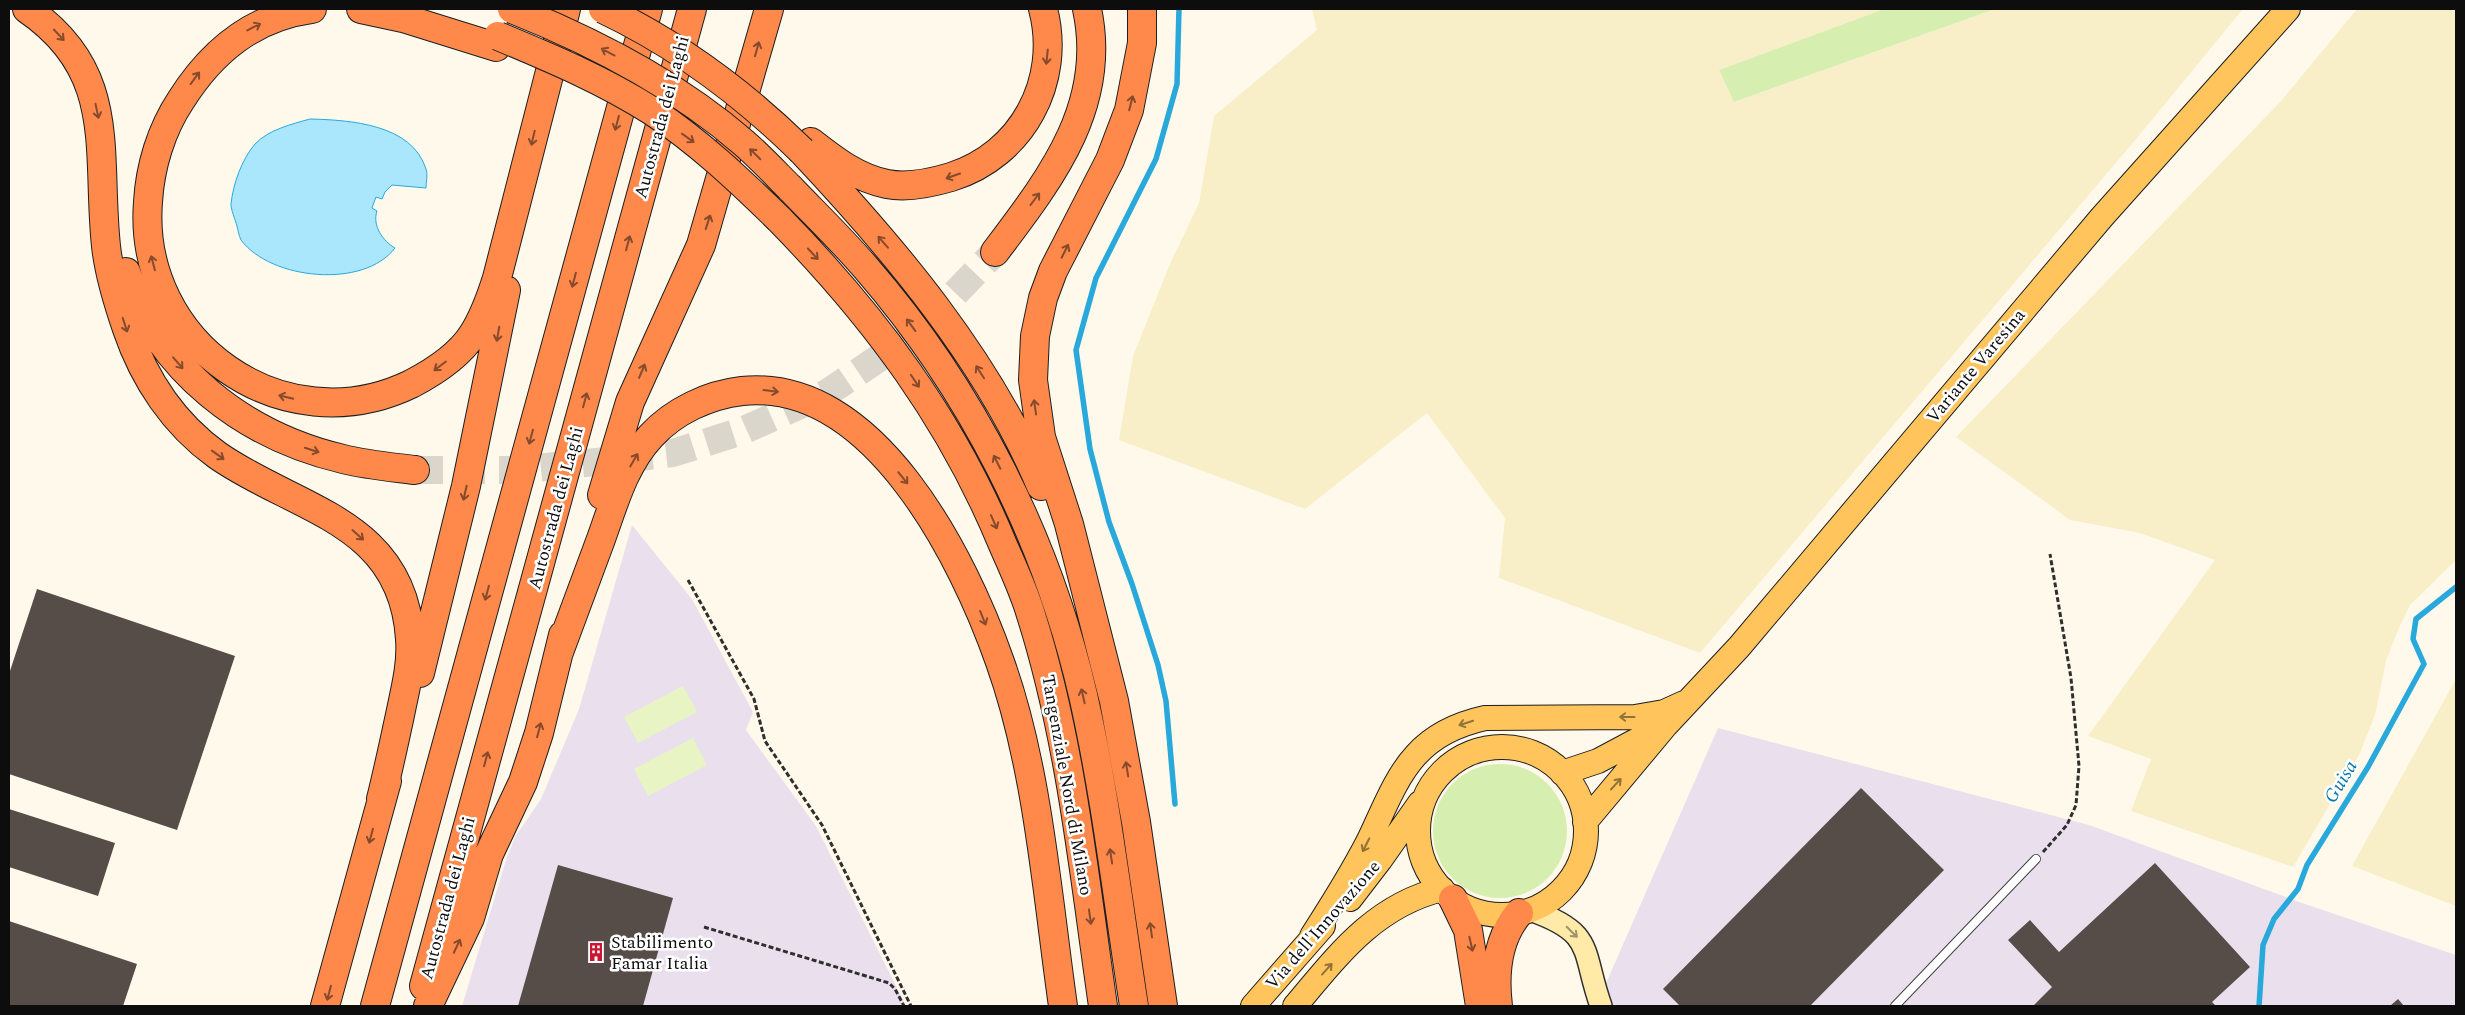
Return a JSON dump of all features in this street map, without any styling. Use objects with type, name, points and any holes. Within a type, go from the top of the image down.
[{"type":"highway","points":[[27,9],[61,37],[83,69],[96,106],[122,261],[136,300],[160,341],[192,378],[229,410],[270,434],[344,460],[415,470]]},
{"type":"highway","points":[[312,9],[280,15],[244,32],[215,55],[202,69],[178,103],[167,126],[152,172],[147,215],[148,236],[157,278],[180,322],[196,343],[212,358],[244,381],[264,390],[304,401],[332,402],[359,400],[392,392],[422,379],[462,348],[473,335],[496,278],[566,9]]},
{"type":"highway","points":[[361,9],[497,42]]},
{"type":"highway","name":"Tangenziale Nord di Milano","points":[[426,9],[497,42],[572,67],[652,111],[688,138],[736,178],[779,219],[855,301],[914,378],[965,463],[1011,563],[1030,612],[1059,720],[1103,1006]]},
{"type":"highway","name":"Tangenziale Nord di Milano","points":[[512,9],[562,29],[655,78],[698,107],[745,143],[866,268],[933,356],[986,441],[1028,526],[1067,637],[1083,696],[1096,766],[1134,1006]]},
{"type":"highway","points":[[602,9],[646,32],[703,67],[804,144],[852,172],[888,184],[918,184],[938,181],[972,169],[1005,146],[1019,132],[1031,115],[1046,71],[1048,49],[1047,24],[1043,9]]},
{"type":"highway","points":[[374,1006],[648,9]]},
{"type":"highway","name":"Autostrada dei Laghi","points":[[418,1006],[692,9]]},
{"type":"highway","points":[[428,1006],[470,918],[489,854],[522,782],[539,733],[620,428],[643,369],[701,245],[768,9]]},
{"type":"highway","points":[[995,252],[1041,190],[1066,147],[1081,114],[1092,64],[1091,25],[1088,9]]},
{"type":"highway","points":[[1142,9],[1142,43],[1136,84],[1122,133],[1063,256],[1053,271],[1037,318],[1033,380],[1037,417],[1049,467],[1069,524],[1089,606],[1103,652],[1125,755],[1158,978],[1165,1006]]},
{"type":"highway","points":[[804,144],[929,299],[999,402],[1039,481],[1089,606]]},
{"type":"highway","points":[[103,156],[106,246],[111,274],[133,346],[160,397],[185,428],[218,455],[350,528],[376,553],[400,593],[409,625],[410,662],[381,799]]},
{"type":"highway","points":[[325,1006],[381,799],[414,697],[442,590],[494,355],[522,183]]},
{"type":"highway","points":[[559,652],[620,486],[641,448],[668,420],[706,399],[728,392],[749,390],[770,390],[790,395],[819,406],[842,420],[882,454],[918,497],[934,521],[965,576],[1000,662],[1017,718],[1034,805],[1063,1006]]},
{"type":"highway","points":[[1447,894],[1468,930],[1480,1006]]},
{"type":"highway","points":[[1498,1006],[1497,974],[1500,951],[1506,932],[1525,911]]},
{"type":"main road","name":"Variante Varesina","points":[[1585,822],[2102,217],[2288,9]]},
{"type":"main road","points":[[1312,936],[1345,884],[1409,764],[1426,746],[1442,734],[1463,724],[1485,718],[1635,717],[1664,712],[1691,700]]},
{"type":"main road","name":"Variante Varesina","points":[[1562,773],[1598,761],[1666,725]]},
{"type":"main road","points":[[1498,747],[1527,750],[1552,763],[1562,773],[1578,795],[1585,822],[1584,849],[1574,874],[1556,895],[1525,911],[1492,914],[1479,912],[1447,894],[1425,865],[1421,851],[1418,822],[1427,793],[1444,769],[1469,753],[1498,747]]},
{"type":"main road","name":"Via dell'Innovazione","points":[[1253,1006],[1312,936],[1353,896],[1427,793]]},
{"type":"main road","name":"Via dell'Innovazione","points":[[1295,1006],[1328,968],[1370,925],[1405,901],[1447,894]]},
{"type":"street","points":[[1525,911],[1557,919],[1578,936],[1587,957],[1601,1006]]},
{"type":"lane","points":[[1895,1006],[2036,859]]},
{"type":"path","points":[[2036,859],[2068,825],[2076,805],[2079,766],[2071,678],[2050,554]]},
{"type":"path","points":[[688,580],[754,700],[765,741],[822,825],[912,1006]]},
{"type":"path","points":[[704,927],[889,983],[895,989],[904,1006]]},
{"type":"shaded area","points":[[1312,9],[1884,9],[1719,70],[1734,102],[1995,9],[2243,9],[2137,138],[1700,653],[1499,578],[1505,518],[1427,413],[1305,509],[1119,440],[1133,356],[1169,266],[1199,203],[1214,116],[1317,30]]},
{"type":"shaded area","points":[[2357,9],[2456,9],[2456,560],[2410,605],[2386,661],[2375,715],[2359,755],[2293,867],[2131,811],[2151,759],[2088,736],[2215,560],[2140,533],[2070,520],[1956,437],[2281,101]]},
{"type":"shaded area","points":[[632,525],[692,599],[753,712],[746,730],[816,826],[906,1006],[462,1006],[506,860],[515,837],[541,799],[579,709]]},
{"type":"shaded area","points":[[2456,679],[2456,906],[2352,866]]},
{"type":"shaded area","points":[[1718,728],[2089,825],[2302,903],[2456,955],[2456,1006],[1596,1006]]},
{"type":"green space","points":[[1884,9],[1995,9],[1734,102],[1719,70]]},
{"type":"green space","points":[[683,686],[697,712],[638,743],[624,717]]},
{"type":"green space","points":[[693,738],[707,765],[648,796],[634,769]]},
{"type":"green space","points":[[1500,764],[1526,769],[1537,775],[1547,784],[1556,794],[1562,805],[1567,831],[1562,857],[1556,868],[1547,878],[1537,887],[1526,893],[1500,898],[1474,893],[1463,887],[1453,878],[1444,868],[1438,857],[1433,831],[1438,805],[1444,794],[1453,784],[1463,775],[1474,769]]},
{"type":"water","points":[[310,119],[361,123],[394,134],[408,142],[419,154],[426,169],[426,188],[392,185],[385,192],[382,199],[376,197],[372,208],[377,211],[377,227],[386,241],[395,248],[381,261],[362,270],[341,274],[295,271],[273,264],[255,254],[241,240],[231,204],[236,180],[242,164],[250,150],[260,139],[281,128]]},
{"type":"building","points":[[37,589],[235,656],[177,830],[9,774],[9,674]]},
{"type":"building","points":[[1861,788],[1944,870],[1810,1006],[1680,1006],[1663,989]]},
{"type":"building","points":[[9,809],[115,843],[98,896],[9,867]]},
{"type":"building","points":[[2155,863],[2250,967],[2212,1002],[2216,1006],[2033,1006],[2052,987],[2008,940],[2030,920],[2059,952]]},
{"type":"building","name":"Stabilimento Famar Italia","points":[[558,865],[673,898],[643,1006],[518,1006]]},
{"type":"building","points":[[9,921],[137,964],[123,1006],[9,1006]]},
{"type":"building","points":[[2398,999],[2404,1006],[2390,1006]]},
{"type":"waterway","points":[[1175,804],[1166,701],[1158,665],[1132,584],[1109,522],[1090,449],[1076,350],[1096,278],[1156,159],[1177,84],[1179,9]]},
{"type":"waterway","name":"Guisa","points":[[2259,1006],[2263,945],[2274,919],[2298,889],[2307,865],[2368,767],[2424,664],[2413,639],[2416,619],[2456,587]]},
{"type":"tunnel","points":[[415,470],[516,470],[606,461],[673,453],[742,431],[827,393],[919,331],[995,252]]},
{"type":"place","name":"Stabilimento Famar Italia","points":[[596,952]]}]
